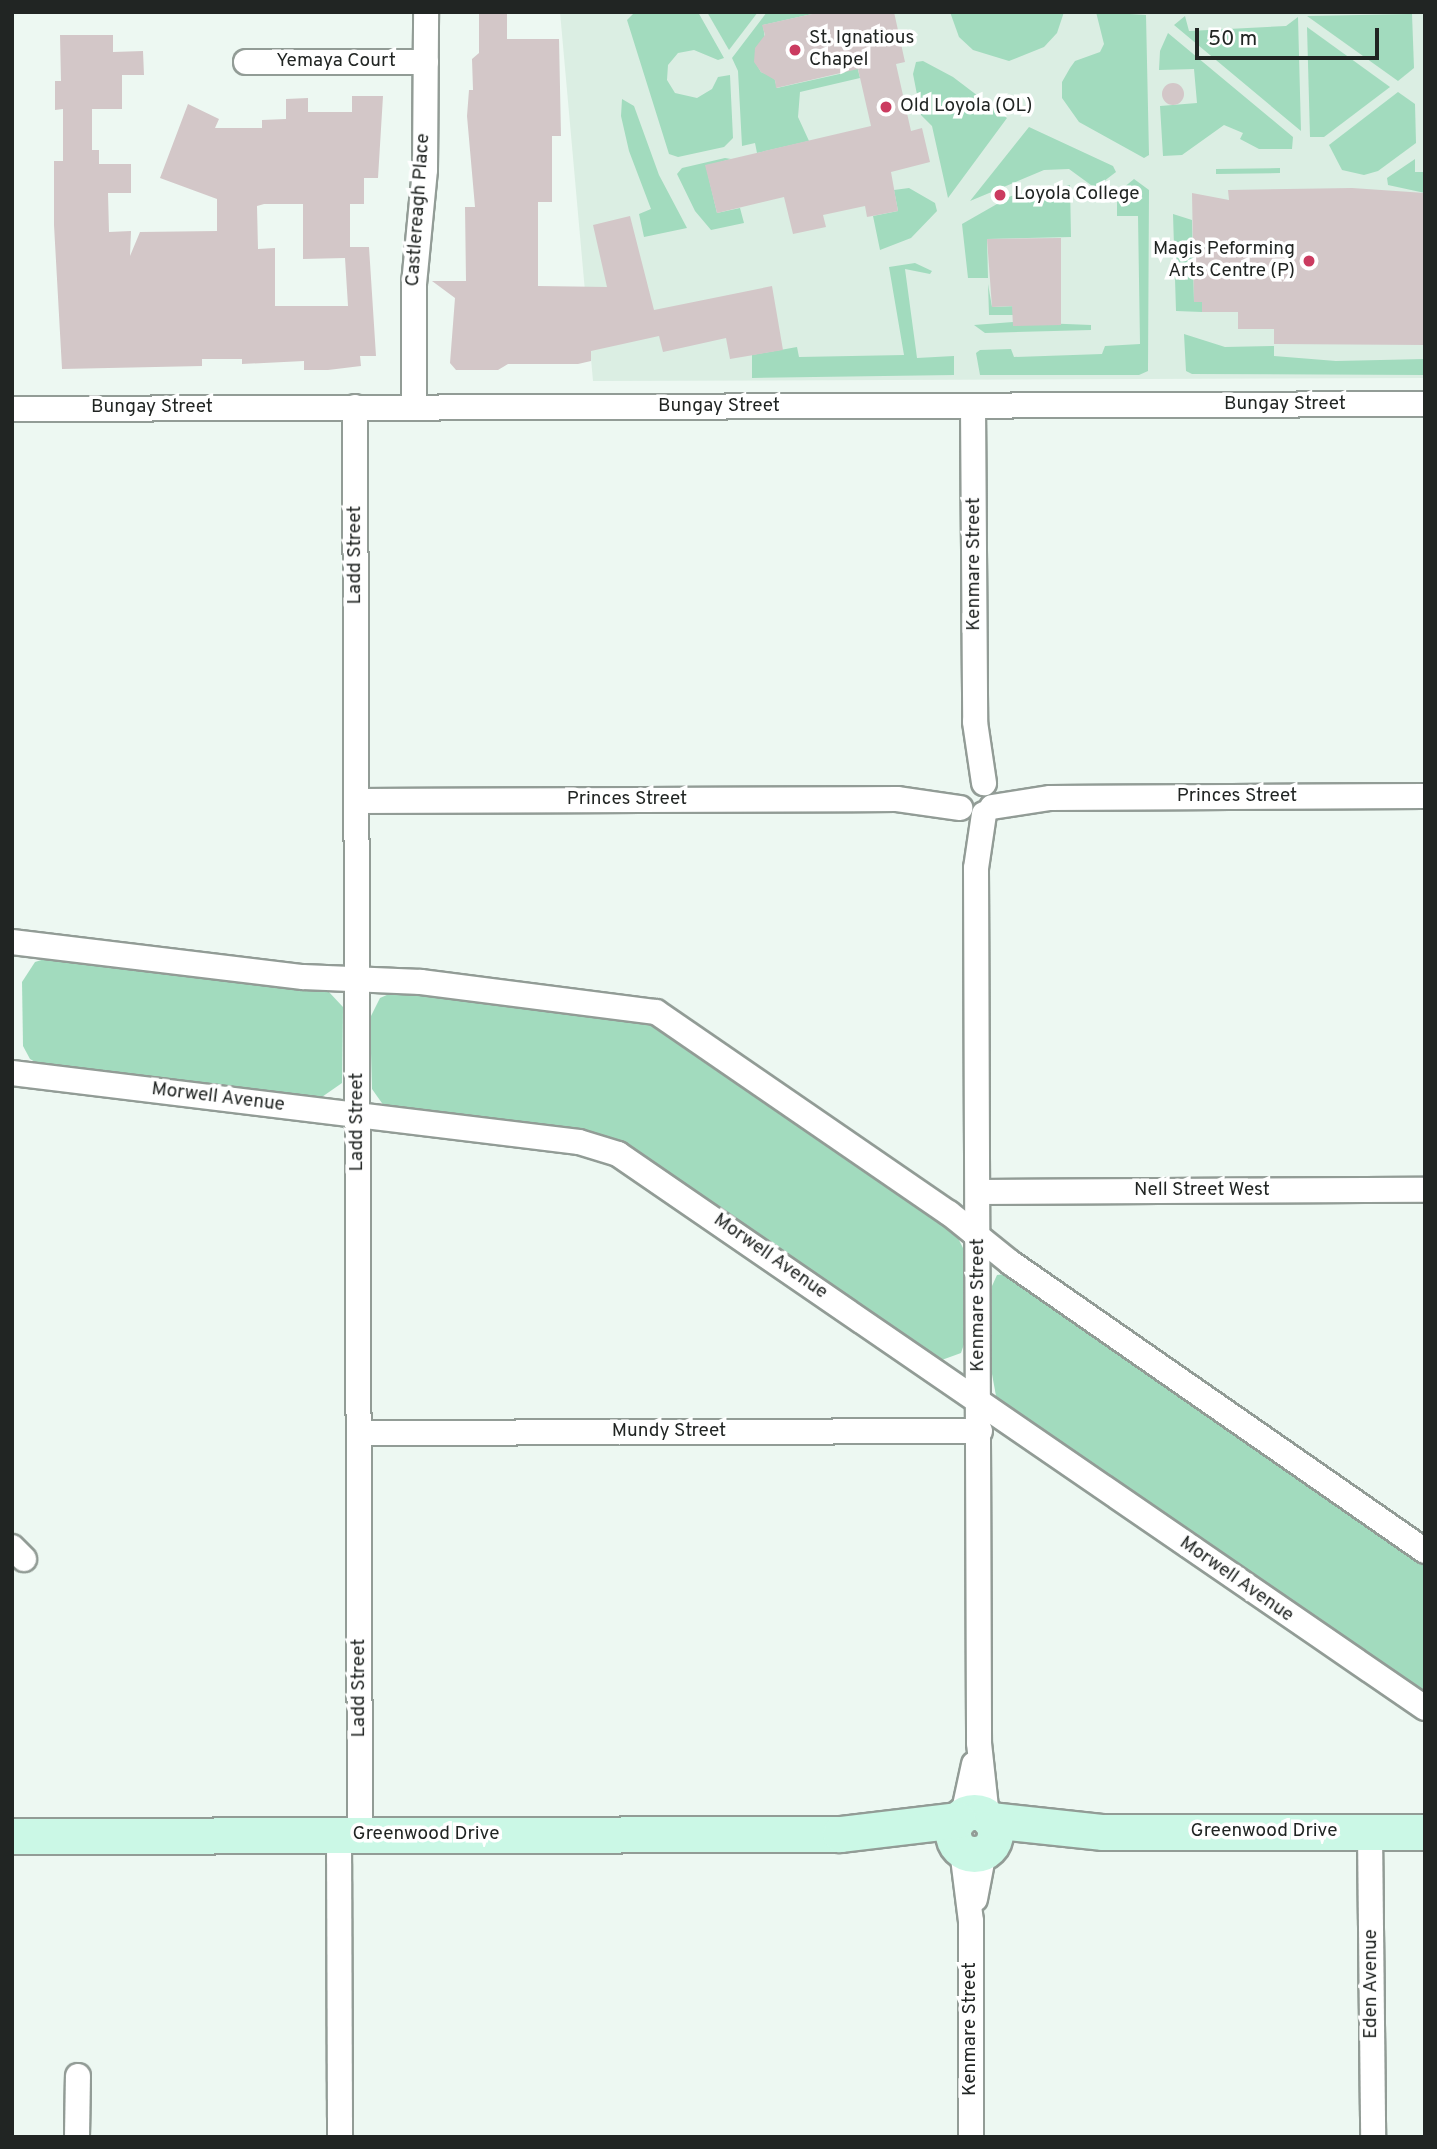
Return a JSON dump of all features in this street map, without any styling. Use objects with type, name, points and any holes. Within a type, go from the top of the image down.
[{"type":"street","name":"Castlereagh Place","points":[[414,407],[414,284],[424,201],[426,12]]},
{"type":"street","name":"Yemaya Court","points":[[246,62],[426,62]]},
{"type":"street","name":"Bungay Street","points":[[12,409],[1425,404]]},
{"type":"street","name":"Kenmare Street","points":[[971,2137],[971,1921],[979,1743],[980,1431],[973,406]]},
{"type":"street","name":"Ladd Street","points":[[340,2137],[359,1433],[355,407]]},
{"type":"street","name":"Princes Street","points":[[357,801],[1425,796]]},
{"type":"street","points":[[12,942],[357,979],[421,982],[656,1012],[1425,1551]]},
{"type":"street","name":"Morwell Avenue","points":[[12,1073],[579,1142],[618,1154],[1425,1708]]},
{"type":"street","name":"Nell Street West","points":[[979,1192],[1425,1190]]},
{"type":"street","name":"Mundy Street","points":[[359,1433],[980,1431]]},
{"type":"street","name":"Eden Avenue","points":[[1370,1832],[1373,2137]]},
{"type":"street","name":"Greenwood Drive","points":[[12,1836],[1425,1832]]},
{"type":"street","points":[[77,2137],[78,2076]]},
{"type":"shaded area","name":"Loyola College","points":[[560,12],[1425,12],[1425,378],[593,381]]},
{"type":"green space","points":[[635,12],[698,12],[724,58],[718,60],[694,50],[678,53],[668,65],[667,80],[675,93],[697,98],[712,89],[718,77],[730,75],[733,138],[724,147],[678,157],[669,154],[627,20]]},
{"type":"green space","points":[[707,12],[758,12],[729,50]]},
{"type":"green space","points":[[767,12],[821,12],[763,25],[765,39],[755,62],[761,72],[774,77],[777,88],[844,73],[855,58],[860,78],[800,92],[798,117],[809,141],[757,153],[755,143],[742,146],[738,71],[732,58]]},
{"type":"green space","points":[[950,12],[1064,12],[1057,33],[1044,47],[1009,61],[973,50],[959,37]]},
{"type":"green space","points":[[1096,12],[1146,15],[1149,155],[1144,158],[1079,122],[1062,98],[1062,82],[1075,61],[1100,52],[1104,44]]},
{"type":"green space","points":[[1412,14],[1414,68],[1398,81],[1307,16]]},
{"type":"green space","points":[[1185,16],[1189,31],[1286,26],[1298,17],[1301,131],[1174,25]]},
{"type":"green space","points":[[1307,27],[1390,87],[1324,137],[1310,137]]},
{"type":"green space","points":[[1168,33],[1293,137],[1292,149],[1259,149],[1240,139],[1243,133],[1224,125],[1182,155],[1163,156],[1160,106],[1197,103],[1194,69],[1159,70],[1160,51]]},
{"type":"green space","points":[[923,61],[953,77],[1007,118],[948,198],[932,126],[921,115],[913,74],[916,62]]},
{"type":"green space","points":[[1398,92],[1415,104],[1416,143],[1378,171],[1364,175],[1342,170],[1329,145]]},
{"type":"green space","points":[[622,99],[634,106],[659,175],[687,228],[644,237],[639,214],[651,209],[629,151],[621,116]]},
{"type":"green space","points":[[1029,127],[1113,166],[1116,172],[1095,188],[1069,169],[1044,170],[970,201]]},
{"type":"green space","points":[[731,159],[706,166],[717,213],[740,208],[744,223],[711,230],[695,211],[677,174],[682,168]]},
{"type":"green space","points":[[1415,159],[1415,172],[1423,172],[1425,178],[1425,193],[1388,185],[1387,178]]},
{"type":"green space","points":[[1280,168],[1280,173],[1216,174],[1216,169]]},
{"type":"green space","points":[[1134,179],[1149,190],[1148,371],[1139,375],[980,375],[976,353],[980,350],[1011,349],[1014,357],[1102,354],[1105,346],[1140,344],[1138,216],[1117,216],[1117,193]]},
{"type":"green space","points":[[1070,185],[1071,237],[987,239],[988,278],[968,278],[962,224],[1011,196]]},
{"type":"green space","points":[[909,188],[935,203],[937,211],[911,238],[880,250],[873,216],[898,211],[894,190]]},
{"type":"green space","points":[[1173,214],[1192,220],[1194,302],[1202,302],[1202,312],[1176,311]]},
{"type":"green space","points":[[915,263],[932,271],[930,274],[905,269],[917,358],[954,356],[954,375],[752,378],[752,355],[797,347],[799,357],[904,355],[889,267]]},
{"type":"green space","points":[[988,284],[992,307],[1018,306],[1013,315],[989,315]]},
{"type":"green space","points":[[1013,322],[1091,325],[1091,330],[985,333],[974,325]]},
{"type":"green space","points":[[1184,334],[1225,347],[1274,346],[1274,356],[1336,361],[1425,359],[1425,375],[1192,374],[1186,371]]},
{"type":"green space","points":[[51,957],[328,991],[343,1007],[342,1083],[319,1099],[44,1067],[30,1059],[23,1046],[22,982],[35,962]]},
{"type":"green space","points":[[398,990],[642,1017],[954,1230],[966,1254],[966,1338],[961,1353],[939,1361],[635,1154],[384,1106],[372,1089],[370,1018],[380,998]]},
{"type":"green space","points":[[1005,1274],[1425,1560],[1425,1697],[1003,1405],[996,1396],[992,1374],[992,1286],[997,1275]]},
{"type":"building","points":[[479,12],[507,12],[507,39],[559,39],[561,136],[552,136],[552,202],[538,202],[538,286],[607,287],[593,225],[630,216],[654,310],[772,286],[783,350],[730,359],[726,338],[663,352],[659,336],[591,351],[591,361],[578,364],[508,364],[498,370],[456,370],[450,363],[455,298],[432,281],[466,281],[465,207],[475,207],[467,116],[469,90],[473,90],[472,59],[479,53]]},
{"type":"building","name":"Old Loyola (OL)","points":[[821,12],[894,12],[905,62],[896,64],[911,131],[922,128],[930,162],[891,172],[898,211],[867,217],[865,206],[823,215],[826,227],[793,234],[784,197],[717,213],[705,165],[871,126],[858,69],[776,88],[775,80],[761,72],[754,62],[755,48],[765,35],[762,25]]},
{"type":"building","points":[[60,35],[113,35],[113,52],[143,51],[144,75],[122,75],[122,109],[92,109],[92,150],[99,150],[99,164],[131,164],[131,193],[108,193],[109,232],[131,231],[130,256],[140,232],[217,231],[217,199],[160,178],[188,104],[219,119],[215,128],[262,128],[262,120],[286,119],[286,99],[308,98],[308,112],[352,112],[352,96],[383,96],[378,178],[364,178],[364,204],[350,204],[350,247],[369,247],[376,356],[360,356],[361,366],[328,370],[304,370],[304,361],[242,364],[242,359],[202,359],[202,366],[62,369],[54,225],[54,161],[63,161],[63,109],[55,110],[55,81],[61,81]],"holes":[[[303,204],[303,259],[345,258],[348,306],[275,306],[275,248],[258,249],[257,206]]]},
{"type":"building","points":[[1173,83],[1181,86],[1184,94],[1181,102],[1173,105],[1165,102],[1162,94],[1165,86]]},
{"type":"building","name":"Magis Peforming Arts Centre (P)","points":[[1352,188],[1425,193],[1425,345],[1274,344],[1274,329],[1238,329],[1238,312],[1202,312],[1202,302],[1194,302],[1192,193],[1229,200],[1228,190]]},
{"type":"building","points":[[1061,238],[1061,325],[1013,326],[1012,306],[992,307],[987,239]]},
{"type":"place","name":"St. Ignatious Chapel","points":[[795,50]]},
{"type":"place","name":"Old Loyola (OL)","points":[[886,107]]},
{"type":"place","name":"Loyola College","points":[[1000,195]]},
{"type":"place","name":"Magis Peforming Arts Centre (P)","points":[[1309,261]]}]
